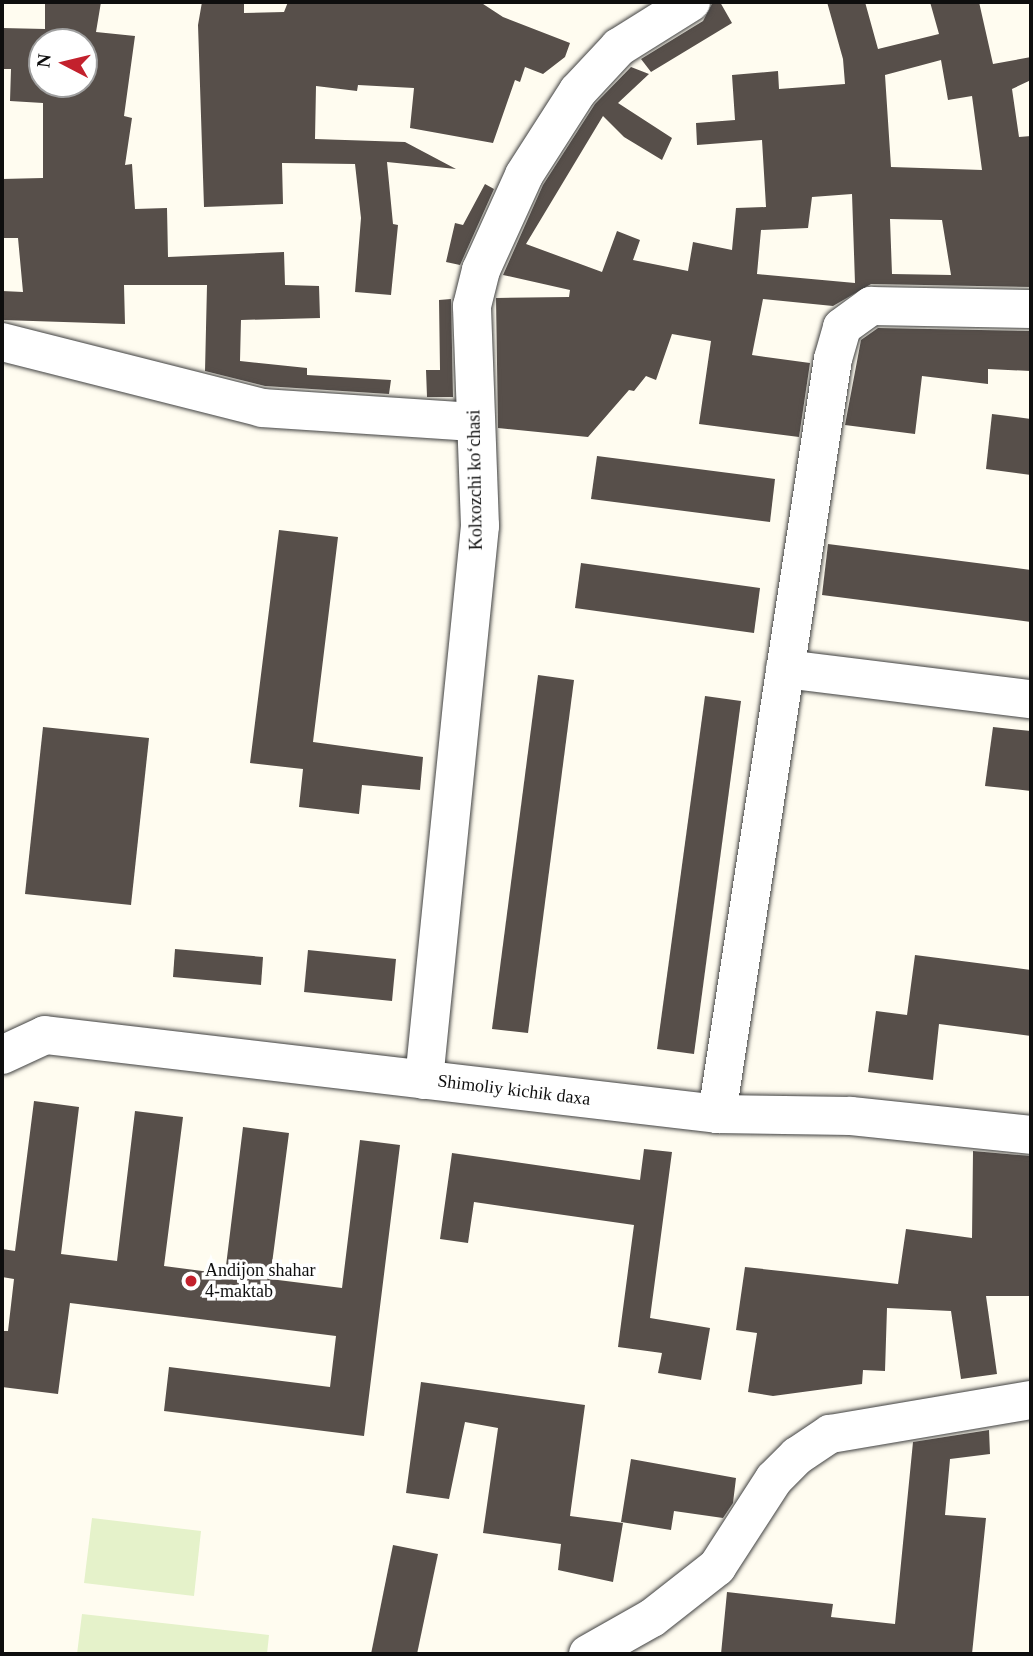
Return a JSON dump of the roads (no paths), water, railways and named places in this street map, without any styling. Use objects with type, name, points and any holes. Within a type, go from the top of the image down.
[{"type":"street","name":"Kolxozchi koʻchasi","points":[[424,1080],[472,628],[480,526],[474,422],[472,306],[481,270],[524,175],[578,91],[619,47],[691,2]]},
{"type":"street","points":[[717,1114],[833,359],[842,327],[871,306],[1031,309]]},
{"type":"street","points":[[2,342],[262,408],[474,422]]},
{"type":"street","points":[[785,669],[1031,699]]},
{"type":"street","name":"Shimoliy kichik daxa","points":[[2,1055],[45,1035],[717,1114],[851,1116],[1031,1135]]},
{"type":"street","points":[[588,1654],[652,1618],[717,1567],[774,1479],[797,1456],[830,1434],[1031,1400]]},
{"type":"place","name":"Andijon shahar 4-maktab","points":[[191,1281]]}]
